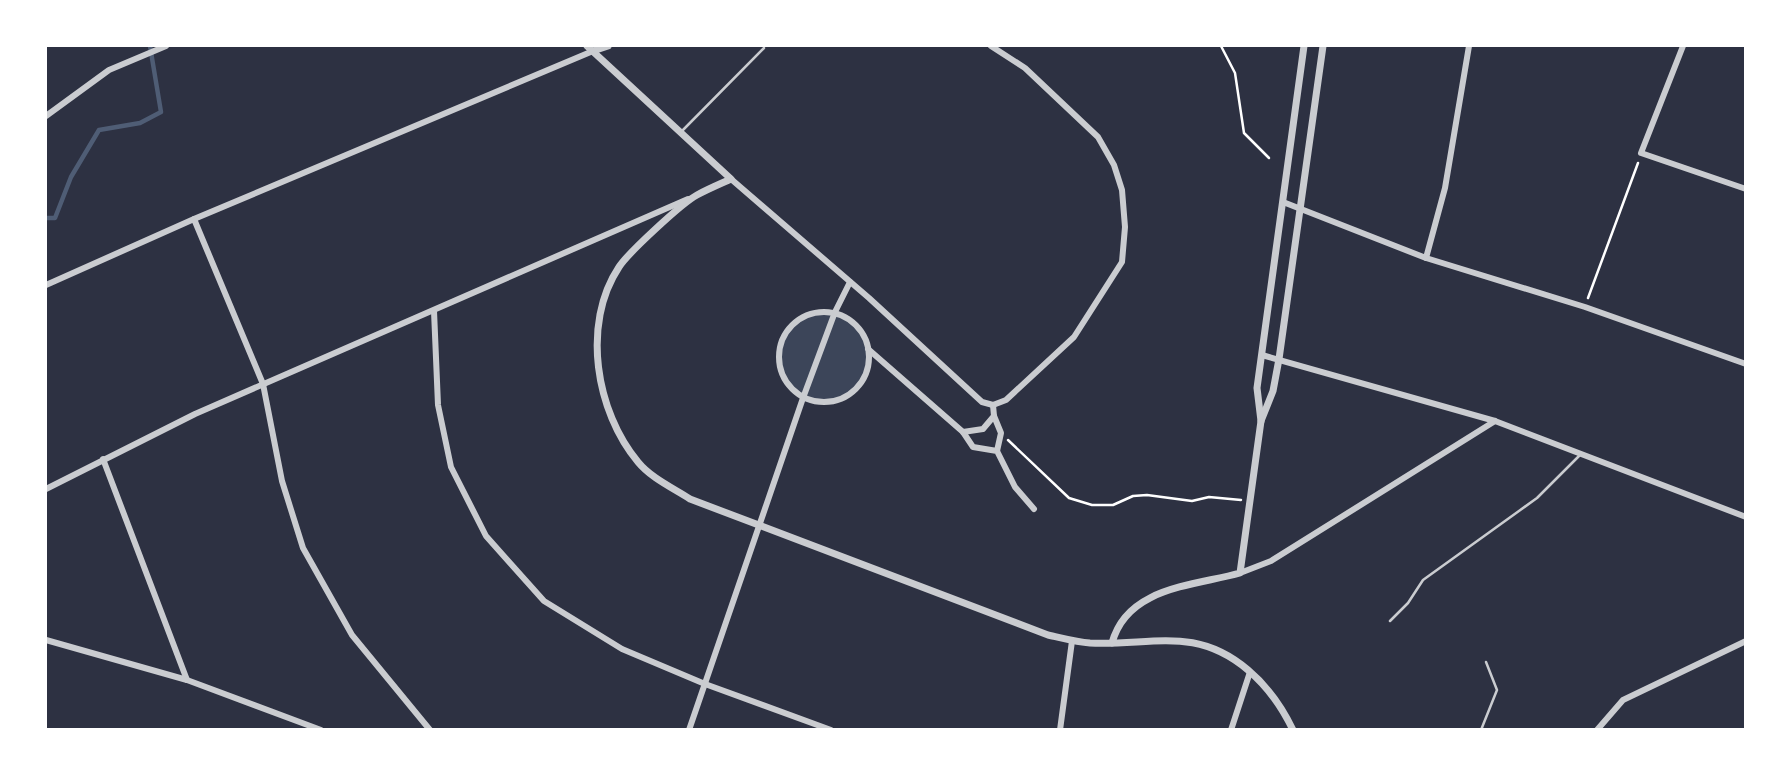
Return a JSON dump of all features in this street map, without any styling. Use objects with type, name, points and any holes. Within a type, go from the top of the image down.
[{"type":"street","points":[[46,285],[590,48],[608,46]]},
{"type":"street","points":[[590,48],[731,179],[982,402],[993,405],[1017,390],[1074,337],[1122,262],[1125,227],[1122,190],[1114,165],[1098,137],[1025,68],[991,46]]},
{"type":"street","points":[[1261,421],[1256,388],[1304,46]]},
{"type":"street","points":[[1240,573],[1261,421],[1273,391],[1279,359],[1323,46]]},
{"type":"street","points":[[1426,258],[1445,188],[1469,46]]},
{"type":"street","points":[[1683,46],[1641,153],[1745,190]]},
{"type":"street","points":[[46,116],[109,70],[163,47]]},
{"type":"street","points":[[46,489],[103,459],[263,384],[731,179]]},
{"type":"street","points":[[695,195],[620,265],[608,288],[598,333],[602,383],[611,418],[640,464],[690,499],[1048,635],[1072,641],[1112,643],[1166,639],[1215,647],[1250,672],[1283,710],[1293,729]]},
{"type":"street","points":[[1283,202],[1426,258],[1585,307],[1745,364]]},
{"type":"street","points":[[194,219],[263,384],[282,481],[303,548],[352,635],[425,728]]},
{"type":"street","points":[[690,730],[803,398],[835,312],[850,282]]},
{"type":"street","points":[[434,311],[438,405],[451,467],[486,536],[544,601],[622,649],[705,684],[831,730]]},
{"type":"street","points":[[818,312],[835,312],[850,320],[861,332],[868,349],[867,370],[857,388],[840,401],[819,404],[803,398],[785,382],[778,363],[781,343],[799,318],[818,312]]},
{"type":"street","points":[[868,349],[963,432],[973,447],[997,452]]},
{"type":"street","points":[[1262,355],[1494,421],[1745,517]]},
{"type":"street","points":[[993,405],[1001,433],[997,452],[1015,487],[1034,509]]},
{"type":"street","points":[[963,432],[983,429],[994,416]]},
{"type":"street","points":[[1112,643],[1124,619],[1148,597],[1240,573],[1271,561],[1494,421]]},
{"type":"street","points":[[103,459],[187,680]]},
{"type":"street","points":[[46,640],[187,680],[321,730]]},
{"type":"street","points":[[1060,730],[1072,641]]},
{"type":"street","points":[[1597,730],[1623,700],[1745,641]]},
{"type":"street","points":[[1231,730],[1250,672]]},
{"type":"lane","points":[[681,132],[764,48]]},
{"type":"lane","points":[[1390,621],[1408,603],[1423,580],[1537,498],[1581,454]]},
{"type":"lane","points":[[1481,730],[1496,690],[1486,662]]},
{"type":"path","points":[[1221,46],[1235,73],[1244,133],[1269,158]]},
{"type":"path","points":[[1585,307],[1641,153]]},
{"type":"path","points":[[1001,433],[1069,498],[1092,505],[1114,505],[1133,496],[1147,495],[1192,501],[1209,497],[1251,501]]},
{"type":"shaded area","points":[[824,312],[841,315],[856,325],[866,340],[869,357],[866,374],[856,389],[841,399],[824,402],[807,399],[792,389],[782,374],[779,357],[782,340],[792,325],[807,315]]},
{"type":"waterway","points":[[46,218],[55,218],[71,177],[99,130],[140,123],[161,112],[150,46]]}]
